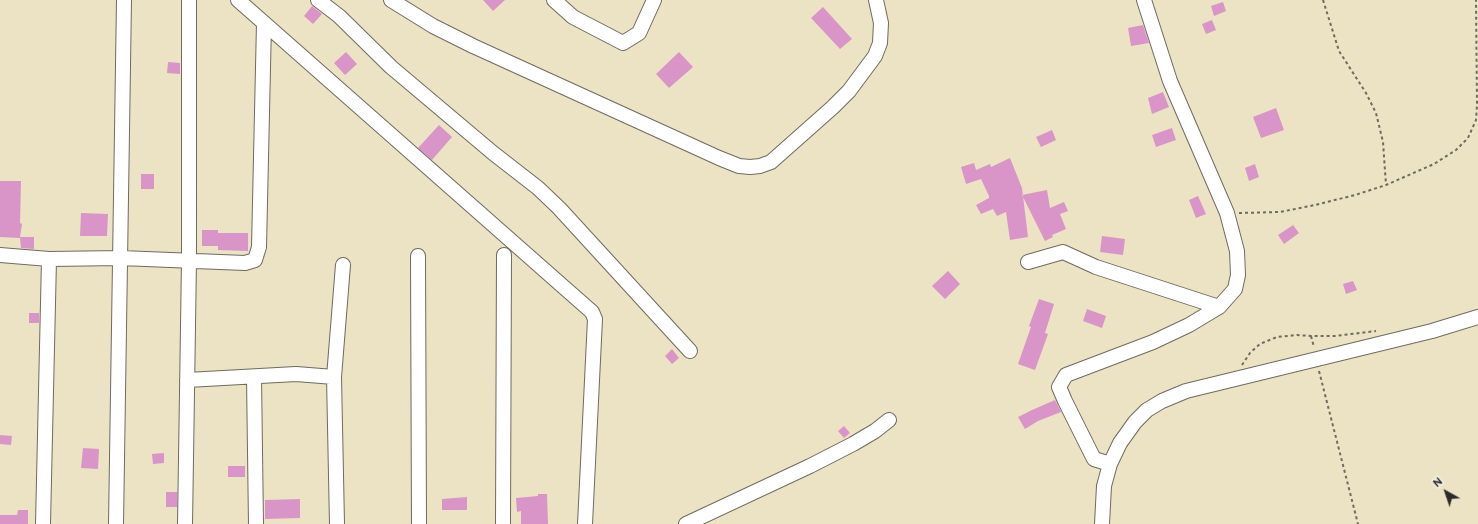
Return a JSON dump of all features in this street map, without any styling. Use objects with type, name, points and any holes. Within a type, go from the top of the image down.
[{"type":"street","points":[[116,524],[124,0]]},
{"type":"street","points":[[185,524],[189,260],[189,0]]},
{"type":"street","points":[[238,0],[592,312],[595,319],[585,524]]},
{"type":"street","points":[[318,0],[339,16],[397,72],[538,188],[559,208],[690,351]]},
{"type":"street","points":[[390,0],[433,26],[473,46],[719,158],[739,166],[750,168],[771,162],[849,91],[875,56],[880,43],[881,23],[876,0]]},
{"type":"street","points":[[554,0],[573,17],[623,43],[639,33],[654,0]]},
{"type":"street","points":[[1110,464],[1094,459],[1065,401],[1060,387],[1066,375],[1153,342],[1189,325],[1219,306],[1235,289],[1238,275],[1237,252],[1227,214],[1170,81],[1144,0]]},
{"type":"street","points":[[0,255],[49,259],[121,258],[245,263],[255,260],[259,247],[264,23]]},
{"type":"street","points":[[1028,262],[1062,252],[1096,267],[1219,306]]},
{"type":"street","points":[[503,524],[504,255]]},
{"type":"street","points":[[418,256],[419,524]]},
{"type":"street","points":[[43,524],[49,259]]},
{"type":"street","points":[[337,524],[334,377],[343,265]]},
{"type":"street","points":[[1102,524],[1104,486],[1110,464],[1124,438],[1135,422],[1147,410],[1162,401],[1186,391],[1432,331],[1478,317]]},
{"type":"street","points":[[187,380],[296,374],[334,377]]},
{"type":"street","points":[[254,377],[256,524]]},
{"type":"street","points":[[686,524],[810,466],[853,444],[874,432],[889,420]]},
{"type":"path","points":[[1323,0],[1339,51],[1366,93],[1376,113],[1383,142],[1386,185]]},
{"type":"path","points":[[1227,214],[1280,212],[1355,195],[1386,185],[1434,164],[1456,150],[1468,138],[1476,120],[1476,0]]},
{"type":"path","points":[[1235,378],[1250,353],[1260,344],[1277,337],[1297,335],[1335,336],[1382,331]]},
{"type":"path","points":[[1316,359],[1358,524]]},
{"type":"building","points":[[483,0],[505,0],[493,11]]},
{"type":"building","points":[[1223,2],[1226,11],[1214,16],[1211,6]]},
{"type":"building","points":[[312,6],[322,14],[313,24],[304,16]]},
{"type":"building","points":[[823,7],[852,39],[840,49],[811,18]]},
{"type":"building","points":[[1212,20],[1216,30],[1206,34],[1202,24]]},
{"type":"building","points":[[1143,25],[1149,43],[1131,46],[1128,28]]},
{"type":"building","points":[[346,52],[357,64],[345,75],[334,63]]},
{"type":"building","points":[[679,52],[693,67],[669,88],[656,74]]},
{"type":"building","points":[[168,62],[180,63],[180,74],[167,73]]},
{"type":"building","points":[[1163,92],[1169,107],[1152,114],[1148,98]]},
{"type":"building","points":[[1276,108],[1284,130],[1261,138],[1253,117]]},
{"type":"building","points":[[439,125],[452,137],[432,160],[418,148]]},
{"type":"building","points":[[1172,128],[1176,140],[1156,147],[1152,135]]},
{"type":"building","points":[[1052,130],[1056,140],[1041,147],[1036,137]]},
{"type":"building","points":[[1010,158],[1022,188],[1028,237],[1010,240],[1006,212],[997,216],[993,209],[981,214],[976,205],[989,198],[989,196],[981,179],[966,184],[961,167],[974,163],[976,170],[990,164],[991,167]]},
{"type":"building","points":[[1255,164],[1259,177],[1249,181],[1245,168]]},
{"type":"building","points":[[141,174],[154,174],[154,189],[141,189]]},
{"type":"building","points":[[0,181],[21,181],[20,223],[22,224],[20,237],[34,237],[34,249],[21,248],[20,238],[0,237]]},
{"type":"building","points":[[1047,190],[1050,208],[1064,202],[1068,211],[1060,214],[1066,229],[1052,235],[1053,237],[1045,241],[1022,195]]},
{"type":"building","points":[[1198,196],[1206,214],[1196,218],[1189,200]]},
{"type":"building","points":[[81,213],[108,214],[107,236],[80,236]]},
{"type":"building","points":[[1293,225],[1299,233],[1284,244],[1278,235]]},
{"type":"building","points":[[202,230],[218,230],[218,233],[248,233],[248,251],[218,250],[218,246],[202,246]]},
{"type":"building","points":[[1102,236],[1125,239],[1123,255],[1100,252]]},
{"type":"building","points":[[948,271],[960,284],[945,299],[932,286]]},
{"type":"building","points":[[1353,281],[1357,290],[1346,294],[1343,284]]},
{"type":"building","points":[[1039,299],[1054,304],[1045,333],[1048,334],[1035,370],[1018,364],[1031,327],[1029,326]]},
{"type":"building","points":[[1087,309],[1106,316],[1102,328],[1083,321]]},
{"type":"building","points":[[29,313],[39,313],[39,323],[29,323]]},
{"type":"building","points":[[672,349],[679,358],[672,364],[665,356]]},
{"type":"building","points":[[1055,400],[1061,412],[1038,421],[1025,429],[1018,417]]},
{"type":"building","points":[[844,426],[850,433],[844,438],[838,431]]},
{"type":"building","points":[[0,435],[12,436],[11,445],[0,444]]},
{"type":"building","points":[[83,448],[99,449],[98,469],[81,468]]},
{"type":"building","points":[[164,453],[164,463],[153,464],[152,454]]},
{"type":"building","points":[[228,466],[245,466],[245,477],[228,477]]},
{"type":"building","points":[[166,492],[177,492],[177,507],[166,507]]},
{"type":"building","points":[[538,494],[547,494],[548,524],[521,524],[521,511],[517,512],[516,498],[538,496]]},
{"type":"building","points":[[467,497],[467,510],[442,510],[442,499]]},
{"type":"building","points":[[300,499],[300,518],[265,519],[265,500]]},
{"type":"building","points":[[18,510],[28,510],[28,524],[0,524],[0,515],[17,515]]}]
